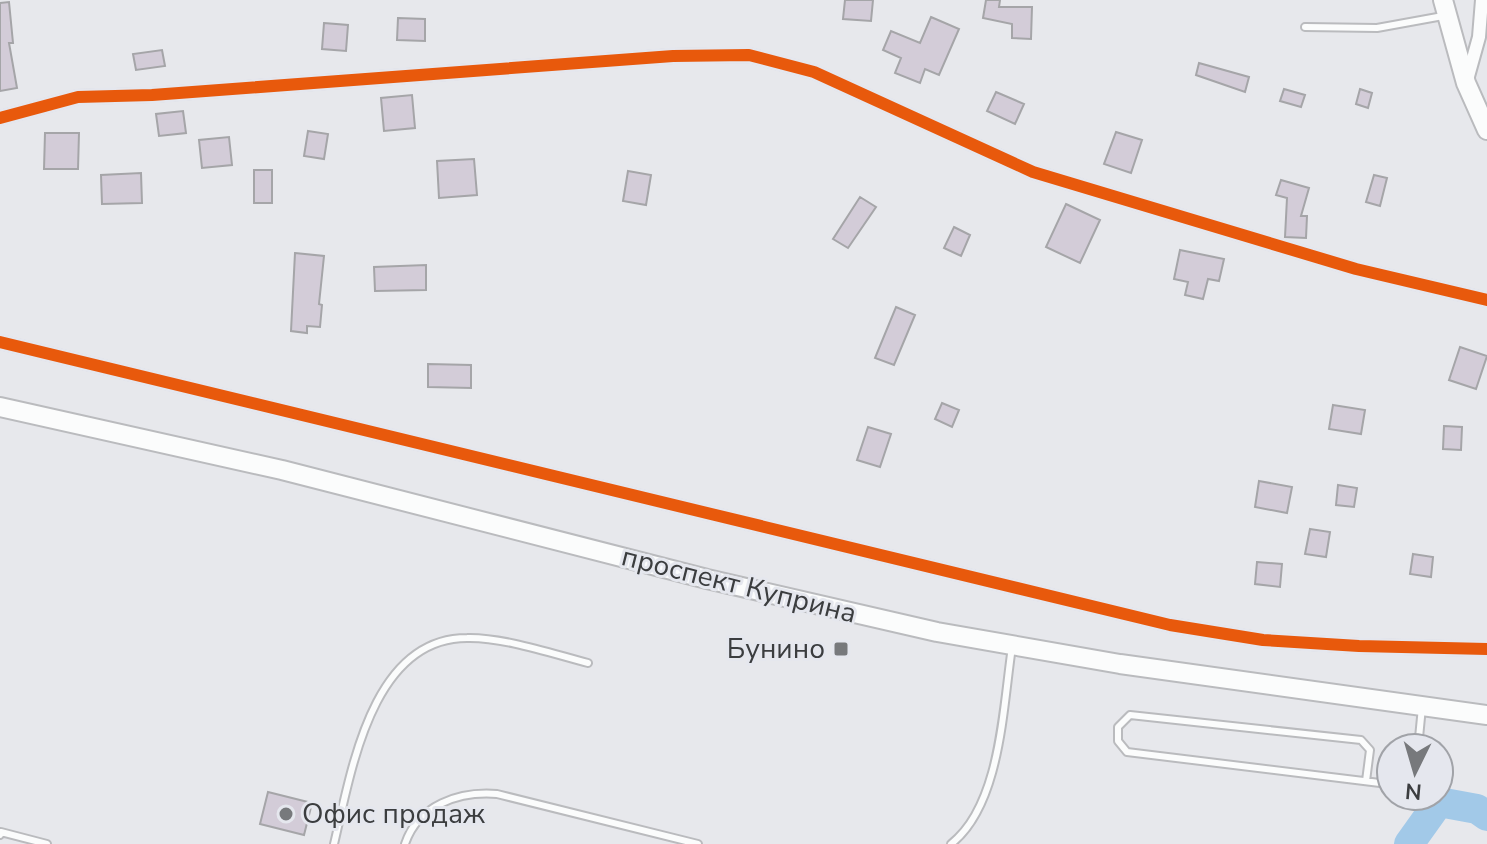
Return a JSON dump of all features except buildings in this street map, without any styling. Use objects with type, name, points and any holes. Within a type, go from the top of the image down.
[{"type":"main road","points":[[1445,8],[1466,83],[1487,130]]},
{"type":"main road","name":"проспект Куприна","points":[[0,407],[282,470],[707,579],[1012,647],[1487,715]]},
{"type":"street","points":[[1466,83],[1479,37],[1482,0]]},
{"type":"street","points":[[0,118],[78,97],[152,95],[673,56],[749,55],[814,72],[1033,172],[1356,269],[1487,300]]},
{"type":"street","points":[[0,342],[1170,625],[1263,640],[1487,649]]},
{"type":"lane","points":[[1305,27],[1377,28],[1445,8]]},
{"type":"lane","points":[[334,844],[351,772],[373,704],[394,675],[423,651],[451,639],[482,638],[588,663]]},
{"type":"lane","points":[[951,844],[971,823],[993,772],[1012,647]]},
{"type":"lane","points":[[1420,732],[1422,707]]},
{"type":"lane","points":[[1366,781],[1370,750],[1361,740],[1130,715],[1118,727],[1118,741],[1127,752],[1366,781],[1375,782]]},
{"type":"lane","points":[[405,844],[416,823],[431,809],[454,797],[478,792],[497,794],[698,844]]},
{"type":"lane","points":[[0,833],[47,844]]},
{"type":"waterway","points":[[1409,844],[1439,802],[1477,809],[1487,816]]},
{"type":"cycle path","points":[[0,118],[78,97],[152,95],[673,56],[749,55],[814,72],[1033,172],[1356,269],[1487,300]]},
{"type":"cycle path","points":[[0,342],[1170,625],[1263,640],[1487,649]]},
{"type":"place","name":"Бунино","points":[[841,649]]},
{"type":"place","name":"Офис продаж","points":[[286,814]]}]
